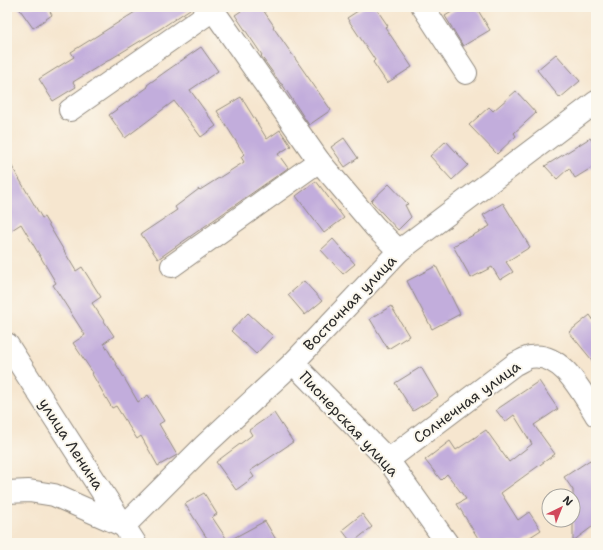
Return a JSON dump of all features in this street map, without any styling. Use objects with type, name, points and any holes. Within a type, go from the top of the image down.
[{"type":"street","points":[[423,7],[466,73]]},
{"type":"street","points":[[70,110],[212,8],[319,161],[375,227],[399,251]]},
{"type":"street","name":"Восточная улица","points":[[130,534],[205,445],[293,363],[399,251],[596,102]]},
{"type":"street","points":[[172,266],[319,161]]},
{"type":"street","name":"улица Ленина","points":[[7,344],[130,534]]},
{"type":"street","name":"Солнечная улица","points":[[388,460],[515,364],[529,358],[546,358],[559,365],[570,375],[596,415]]},
{"type":"street","name":"Пионерская улица","points":[[293,363],[388,460],[447,543]]},
{"type":"street","points":[[7,492],[29,491],[54,495],[130,534]]},
{"type":"building","points":[[18,7],[47,7],[52,15],[33,28]]},
{"type":"building","points":[[143,7],[193,7],[73,82],[76,87],[53,101],[39,79],[74,57],[71,52]]},
{"type":"building","points":[[247,7],[261,7],[274,26],[273,27],[331,110],[309,125],[282,84],[261,56],[262,55],[235,15]]},
{"type":"building","points":[[364,7],[375,7],[388,26],[385,27],[412,67],[387,83],[373,62],[375,60],[347,18]]},
{"type":"building","points":[[460,7],[476,7],[490,30],[463,46],[445,16]]},
{"type":"building","points":[[201,47],[218,71],[190,90],[216,126],[201,137],[174,101],[125,138],[109,115],[148,87],[147,85]]},
{"type":"building","points":[[556,54],[580,81],[560,98],[537,70]]},
{"type":"building","points":[[516,91],[536,113],[514,133],[516,136],[497,154],[469,125],[489,107],[493,111]]},
{"type":"building","points":[[241,97],[267,139],[280,130],[291,146],[278,154],[288,168],[158,259],[141,234],[177,210],[175,207],[199,189],[200,190],[244,162],[241,157],[244,154],[217,111]]},
{"type":"building","points":[[344,138],[358,158],[345,167],[331,147]]},
{"type":"building","points":[[590,138],[596,147],[596,165],[575,178],[569,168],[557,179],[545,166]]},
{"type":"building","points":[[446,141],[468,165],[452,180],[430,156]]},
{"type":"building","points":[[7,158],[42,218],[44,217],[76,271],[82,267],[101,297],[92,303],[114,336],[104,343],[138,402],[148,395],[164,421],[159,424],[177,455],[158,466],[141,436],[137,439],[116,406],[112,408],[92,374],[93,373],[73,343],[85,335],[53,285],[56,283],[21,224],[7,233]]},
{"type":"building","points":[[316,181],[344,218],[324,233],[296,196]]},
{"type":"building","points":[[389,184],[408,204],[405,205],[411,217],[398,230],[371,201]]},
{"type":"building","points":[[503,203],[530,247],[506,262],[513,272],[500,280],[492,267],[471,278],[453,246],[490,226],[483,215]]},
{"type":"building","points":[[333,239],[355,264],[343,274],[321,250]]},
{"type":"building","points":[[436,266],[460,314],[432,329],[407,281]]},
{"type":"building","points":[[304,281],[322,301],[305,315],[288,295]]},
{"type":"building","points":[[391,306],[409,336],[388,349],[370,319]]},
{"type":"building","points":[[248,313],[273,336],[256,354],[231,331]]},
{"type":"building","points":[[590,315],[596,324],[596,365],[569,332]]},
{"type":"building","points":[[421,367],[438,396],[413,411],[395,383]]},
{"type":"building","points":[[539,381],[558,409],[534,425],[555,454],[501,493],[518,520],[529,512],[541,530],[521,543],[481,543],[457,504],[466,499],[447,474],[441,480],[425,460],[450,441],[456,450],[486,430],[509,462],[532,444],[514,415],[505,422],[496,410]]},
{"type":"building","points":[[274,413],[293,442],[250,471],[254,477],[236,490],[216,462],[252,435],[249,430]]},
{"type":"building","points":[[590,460],[596,469],[596,524],[573,541],[573,528],[581,528],[581,488],[572,488],[564,477]]},
{"type":"building","points":[[204,493],[217,514],[212,517],[228,541],[265,521],[278,543],[210,543],[185,504]]},
{"type":"building","points":[[362,514],[372,527],[352,543],[342,530]]}]
